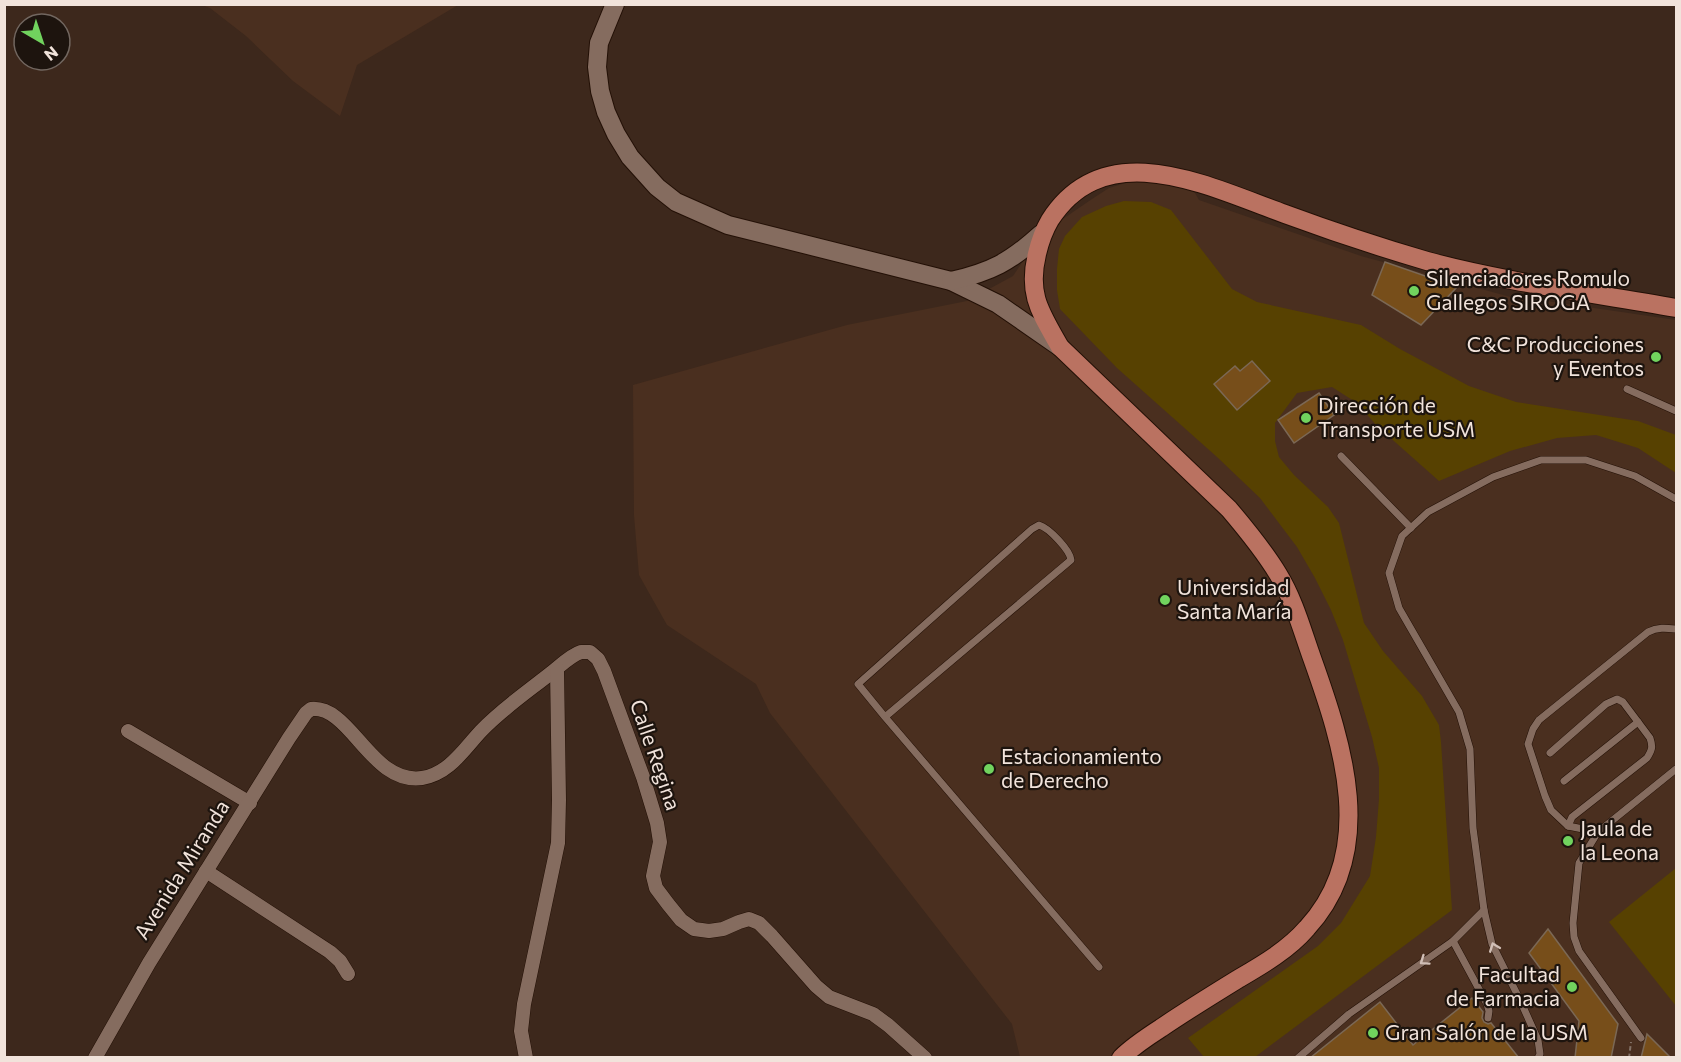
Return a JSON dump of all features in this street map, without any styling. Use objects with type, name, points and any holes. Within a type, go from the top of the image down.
[{"type":"main road","points":[[615,4],[600,43],[597,67],[600,91],[616,134],[630,157],[657,187],[676,202],[728,225],[951,281],[998,304],[1060,347],[1229,509],[1248,531],[1287,591],[1325,696],[1343,763],[1348,797],[1349,834],[1343,864],[1335,885],[1318,916],[1292,943],[1130,1049],[1121,1058]]},
{"type":"main road","points":[[951,281],[972,276],[1020,253],[1041,234],[1065,201],[1092,181],[1120,173],[1156,174],[1200,182],[1392,251],[1459,269],[1677,308]]},
{"type":"main road","points":[[1041,234],[1034,272],[1035,294],[1043,316],[1060,347]]},
{"type":"street","name":"Calle Regina","points":[[311,709],[326,710],[336,717],[363,746],[395,774],[406,778],[422,778],[450,765],[464,753],[497,715],[580,652],[590,652],[598,659],[643,777],[657,823],[660,842],[653,876],[656,888],[681,920],[693,929],[709,931],[723,929],[749,919],[759,923],[816,986],[829,997],[873,1014],[925,1058]]},
{"type":"street","points":[[526,1058],[521,1031],[524,1004],[558,843],[557,669]]},
{"type":"street","name":"Avenida Miranda","points":[[95,1058],[149,963],[289,738],[311,709]]},
{"type":"street","points":[[128,731],[249,802]]},
{"type":"street","points":[[206,872],[330,952],[348,974]]},
{"type":"lane","points":[[1627,389],[1677,411]]},
{"type":"lane","points":[[1341,456],[1411,528]]},
{"type":"lane","points":[[1538,1058],[1540,1054],[1538,1040],[1492,944],[1484,910],[1473,828],[1470,749],[1459,712],[1399,608],[1389,573],[1402,536],[1428,512],[1493,477],[1541,460],[1586,460],[1635,476],[1677,499]]},
{"type":"lane","points":[[885,717],[1071,560],[1070,554],[1045,527],[1039,525],[1032,529],[858,684],[885,717],[1099,967]]},
{"type":"lane","points":[[1598,832],[1568,826],[1551,810],[1528,744],[1533,729],[1539,720],[1648,632],[1664,627],[1677,629]]},
{"type":"lane","points":[[1550,753],[1617,699],[1623,702],[1652,744],[1653,750],[1647,758],[1572,817],[1568,826]]},
{"type":"lane","points":[[1564,781],[1638,722]]},
{"type":"lane","points":[[1641,1038],[1579,951],[1574,938],[1572,923],[1579,863],[1598,832],[1677,769]]},
{"type":"lane","points":[[1298,1058],[1349,1014],[1453,941],[1484,910]]},
{"type":"lane","points":[[1453,941],[1487,1004],[1490,1011],[1488,1018]]},
{"type":"shaded area","points":[[202,5],[458,5],[357,65],[340,116],[293,81],[246,36],[210,8]]},
{"type":"shaded area","name":"Universidad Santa María","points":[[1165,175],[1195,193],[1199,200],[1361,256],[1525,301],[1526,298],[1676,320],[1676,1057],[1020,1057],[1012,1024],[770,713],[756,684],[667,625],[639,575],[634,515],[633,385],[847,325],[967,301],[1013,276],[1041,234],[1109,188],[1135,180]]},
{"type":"shaded area","points":[[1124,201],[1151,202],[1171,210],[1232,289],[1257,302],[1361,325],[1469,386],[1516,402],[1638,421],[1676,435],[1676,473],[1638,448],[1596,435],[1557,438],[1510,451],[1439,481],[1377,426],[1357,403],[1332,387],[1297,393],[1275,423],[1275,441],[1279,457],[1294,475],[1328,507],[1339,523],[1364,623],[1383,651],[1422,696],[1439,725],[1452,910],[1255,1057],[1204,1057],[1188,1038],[1318,946],[1341,923],[1370,876],[1376,837],[1379,768],[1343,640],[1331,610],[1297,547],[1260,498],[1117,368],[1060,309],[1057,269],[1059,249],[1065,236],[1082,217]]},
{"type":"shaded area","points":[[1676,868],[1676,1006],[1609,922]]},
{"type":"building","name":"Silenciadores Romulo Gallegos SIROGA","points":[[1385,262],[1457,287],[1421,325],[1372,295]]},
{"type":"building","points":[[1252,361],[1270,381],[1237,410],[1214,384],[1235,366],[1240,371]]},
{"type":"building","name":"Dirección de Transporte USM","points":[[1319,393],[1334,415],[1294,443],[1278,420]]},
{"type":"building","name":"Facultad de Farmacia","points":[[1548,929],[1618,1024],[1611,1058],[1575,1058],[1579,1021],[1529,953]]},
{"type":"building","points":[[1472,998],[1483,1012],[1484,1022],[1491,1023],[1519,1058],[1310,1058],[1380,1002],[1413,1045]]},
{"type":"building","points":[[1647,1034],[1671,1058],[1641,1058]]},
{"type":"place","name":"Silenciadores Romulo Gallegos SIROGA","points":[[1414,291]]},
{"type":"place","name":"C&C Producciones y Eventos","points":[[1656,357]]},
{"type":"place","name":"Dirección de Transporte USM","points":[[1306,418]]},
{"type":"place","name":"Universidad Santa María","points":[[1165,600]]},
{"type":"place","name":"Estacionamiento de Derecho","points":[[989,769]]},
{"type":"place","name":"Jaula de la Leona","points":[[1568,841]]},
{"type":"place","name":"Facultad de Farmacia","points":[[1572,987]]},
{"type":"place","name":"Gran Salón de la USM","points":[[1373,1033]]}]
